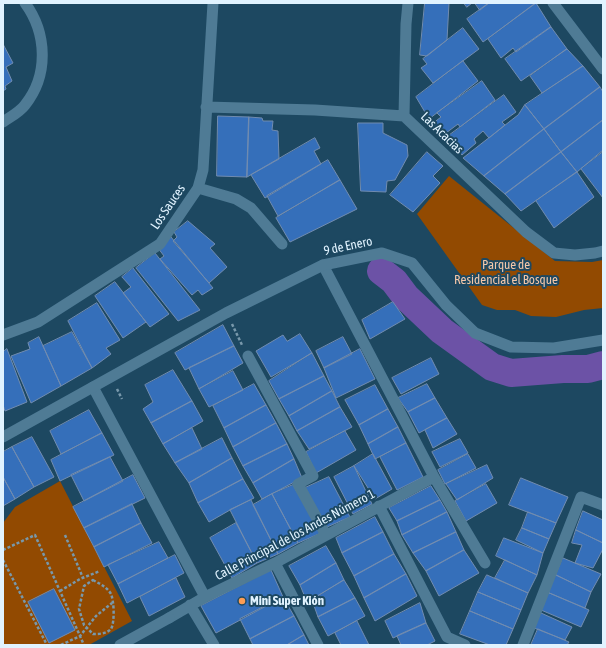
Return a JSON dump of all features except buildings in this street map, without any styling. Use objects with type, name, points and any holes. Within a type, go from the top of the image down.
[{"type":"street","points":[[3,122],[25,106],[38,83],[44,55],[39,30],[30,10],[25,3]]},
{"type":"street","name":"Los Sauces","points":[[3,335],[38,322],[160,244],[198,188],[202,170],[213,3]]},
{"type":"street","points":[[404,116],[406,24],[408,3]]},
{"type":"street","points":[[553,3],[603,69]]},
{"type":"street","name":"Las Acacias","points":[[206,107],[315,110],[404,116],[526,232],[554,253],[575,255],[595,254],[603,251]]},
{"type":"street","points":[[198,188],[236,199],[251,208],[282,244]]},
{"type":"street","name":"9 de Enero","points":[[3,437],[226,313],[323,265],[382,253],[412,263],[446,305],[475,333],[511,348],[554,348],[603,340]]},
{"type":"street","points":[[323,265],[434,477],[485,563]]},
{"type":"street","points":[[248,356],[313,476],[298,484],[326,535]]},
{"type":"street","points":[[93,387],[205,597]]},
{"type":"street","name":"Calle Principal de los Andes Número 1","points":[[120,645],[190,605],[275,563],[434,477]]},
{"type":"street","points":[[523,645],[580,498],[603,505]]},
{"type":"street","points":[[379,506],[447,637],[465,645]]},
{"type":"street","points":[[275,563],[318,645]]},
{"type":"street","points":[[190,605],[214,645]]},
{"type":"path","points":[[226,313],[248,356]]},
{"type":"path","points":[[115,386],[122,399]]},
{"type":"path","points":[[3,550],[35,535],[84,645]]},
{"type":"path","points":[[65,535],[83,578]]},
{"type":"path","points":[[3,560],[47,645]]},
{"type":"path","points":[[60,591],[83,578],[100,571]]},
{"type":"path","points":[[93,580],[103,585],[111,594],[113,602],[114,618],[110,629],[104,634],[93,634],[84,625],[79,609],[84,586],[93,580]]},
{"type":"path","points":[[61,645],[80,636],[96,616],[113,602]]},
{"type":"green space","name":"Parque de Residencial el Bosque","points":[[449,176],[555,261],[592,262],[603,260],[603,308],[584,310],[556,317],[531,316],[515,310],[497,310],[482,305],[417,214]]},
{"type":"green space","points":[[60,481],[132,621],[89,645],[3,645],[3,523],[15,507]]},
{"type":"waterway","points":[[381,271],[394,281],[406,297],[442,331],[492,367],[511,373],[563,369],[588,369],[603,365]]},
{"type":"place","name":"Mini Super Kión","points":[[242,601]]}]
